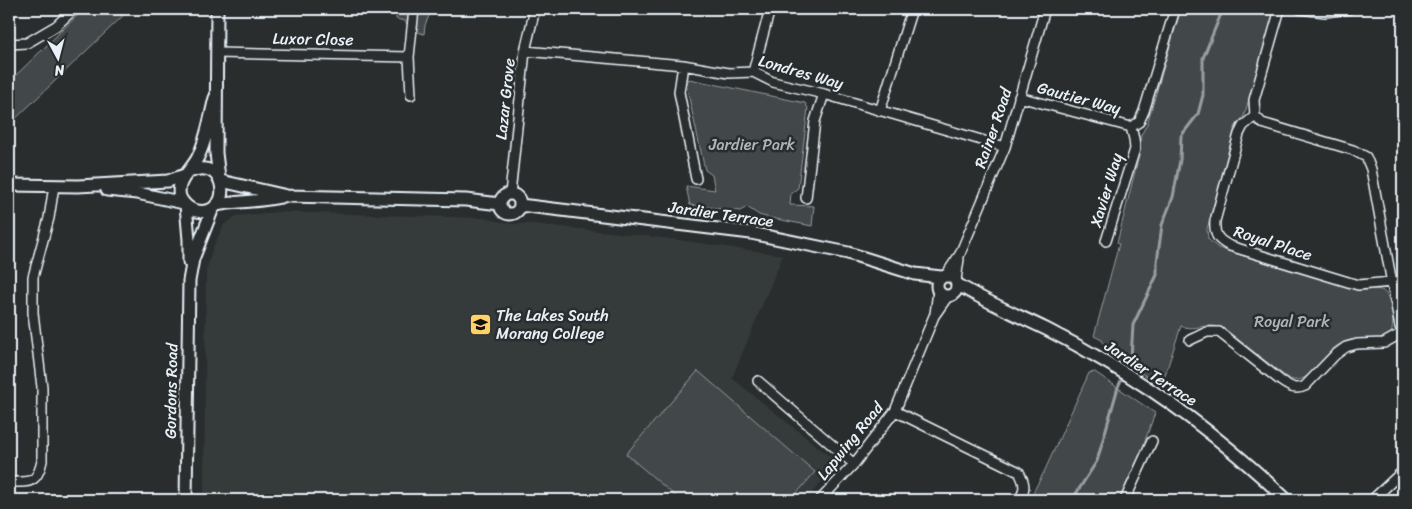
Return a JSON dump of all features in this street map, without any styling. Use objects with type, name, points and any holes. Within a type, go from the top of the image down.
[{"type":"street","points":[[9,44],[27,44],[56,26],[74,9]]},
{"type":"street","points":[[215,206],[222,194],[216,154],[218,9]]},
{"type":"street","points":[[411,95],[409,57],[414,9]]},
{"type":"street","name":"Lazar Grove","points":[[510,194],[525,51],[535,9]]},
{"type":"street","points":[[753,72],[770,9]]},
{"type":"street","points":[[880,110],[912,9]]},
{"type":"street","name":"Rainer Road","points":[[947,286],[1005,147],[1045,9]]},
{"type":"street","points":[[1131,127],[1139,122],[1144,111],[1175,9]]},
{"type":"street","points":[[1190,340],[1207,332],[1219,332],[1281,381],[1291,387],[1298,388],[1305,386],[1335,355],[1346,347],[1357,344],[1384,343],[1402,334],[1372,169],[1366,157],[1353,150],[1262,123],[1254,116],[1254,100],[1280,9]]},
{"type":"street","points":[[1300,9],[1325,12],[1349,9]]},
{"type":"street","name":"Londres Way","points":[[525,51],[683,65],[729,74],[753,72],[773,82],[824,94],[1005,147]]},
{"type":"street","name":"Luxor Close","points":[[216,52],[409,57]]},
{"type":"street","points":[[683,65],[679,92],[696,179]]},
{"type":"street","points":[[806,198],[815,121],[824,94]]},
{"type":"street","name":"Gautier Way","points":[[1019,97],[1131,127]]},
{"type":"street","points":[[216,98],[198,156],[182,180],[179,192],[185,204],[192,210],[199,211],[236,201],[267,200],[288,196]]},
{"type":"street","name":"Royal Place","points":[[1254,116],[1243,126],[1238,134],[1215,220],[1215,231],[1218,239],[1230,246],[1358,284],[1392,282]]},
{"type":"street","name":"Xavier Way","points":[[1106,241],[1135,149],[1131,127]]},
{"type":"street","points":[[9,185],[78,186],[168,181],[195,169],[208,170],[220,180],[288,196],[466,200],[500,204]]},
{"type":"street","points":[[9,482],[26,482],[36,478],[40,473],[42,461],[42,387],[33,313],[33,277],[54,186]]},
{"type":"street","points":[[78,186],[137,193],[185,204]]},
{"type":"street","points":[[510,194],[516,196],[520,205],[515,212],[509,214],[503,212],[500,204],[503,196],[510,194]]},
{"type":"street","name":"Gordons Road","points":[[185,204],[189,240],[186,500]]},
{"type":"street","name":"Jardier Terrace","points":[[520,205],[751,233],[848,253],[915,274],[980,298],[1045,329],[1108,363],[1138,382],[1210,433],[1287,500]]},
{"type":"street","name":"Gordons Road","points":[[189,281],[194,259],[215,206]]},
{"type":"street","name":"Lapwing Road","points":[[820,500],[854,464],[895,411],[947,286]]},
{"type":"street","points":[[758,381],[854,464]]},
{"type":"street","points":[[895,411],[1018,472],[1024,481],[1025,491],[1019,500]]},
{"type":"street","points":[[1125,500],[1152,442]]},
{"type":"street","points":[[1372,500],[1403,471]]},
{"type":"shaded area","name":"The Lakes South Morang College","points":[[278,212],[483,218],[511,224],[533,224],[664,238],[783,255],[732,378],[834,460],[834,467],[806,500],[204,500],[206,271],[213,247],[224,225],[236,216]]},
{"type":"green space","points":[[84,9],[130,9],[9,125],[9,82]]},
{"type":"green space","points":[[397,9],[432,9],[425,25],[424,34],[411,30],[405,21],[396,19]]},
{"type":"green space","name":"Royal Park","points":[[1181,9],[1275,9],[1244,116],[1235,127],[1207,229],[1208,239],[1218,248],[1357,290],[1381,290],[1385,292],[1390,303],[1392,317],[1391,334],[1385,337],[1351,340],[1338,345],[1314,370],[1301,379],[1294,380],[1286,377],[1226,330],[1219,327],[1193,328],[1181,326],[1164,378],[1151,379],[1106,351],[1102,340],[1094,336],[1119,244],[1117,243],[1140,152],[1141,135],[1147,124]]},
{"type":"green space","name":"Jardier Park","points":[[689,79],[805,103],[808,108],[798,188],[791,193],[790,205],[814,206],[812,226],[759,215],[747,207],[740,211],[690,205],[686,186],[715,190],[712,175],[705,170],[686,84]]},
{"type":"green space","points":[[698,371],[815,472],[791,500],[680,500],[626,454]]},
{"type":"green space","points":[[1095,372],[1155,413],[1138,460],[1119,500],[1029,500],[1045,470],[1089,373]]},
{"type":"waterway","points":[[1072,500],[1097,461],[1118,387],[1131,358],[1133,325],[1157,275],[1162,225],[1173,197],[1180,160],[1181,136],[1198,114],[1203,95],[1203,58],[1223,9]]},
{"type":"place","name":"The Lakes South Morang College","points":[[480,324]]}]
